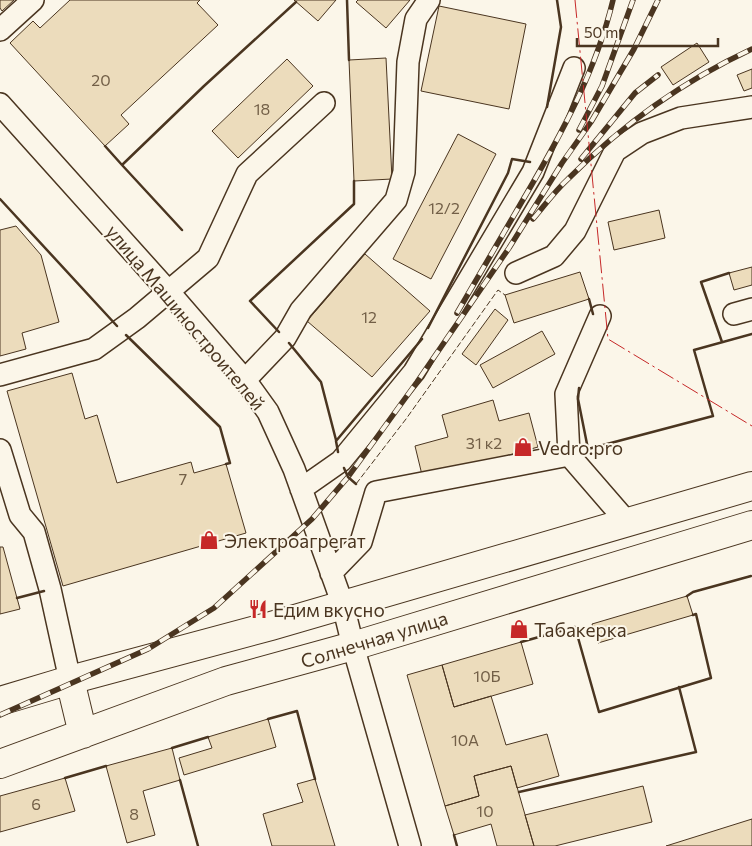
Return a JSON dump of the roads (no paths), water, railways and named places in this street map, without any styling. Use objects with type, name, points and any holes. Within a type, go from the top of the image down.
[{"type":"main road","points":[[0,701],[343,605],[752,486]]},
{"type":"main road","name":"Солнечная улица","points":[[0,764],[226,681],[353,646],[752,525]]},
{"type":"main road","points":[[70,680],[83,734]]},
{"type":"street","points":[[0,30],[33,0]]},
{"type":"street","points":[[245,380],[269,356],[284,338],[301,310],[396,200],[404,172],[408,62],[416,19],[429,0]]},
{"type":"street","points":[[301,489],[341,461],[414,372],[533,172],[574,68]]},
{"type":"street","points":[[0,376],[94,349],[127,326],[208,258],[247,174],[324,103]]},
{"type":"street","name":"улица Машиностроителей","points":[[0,104],[168,291],[245,380],[268,412],[286,448],[343,605],[410,846]]},
{"type":"street","points":[[516,273],[554,256],[575,231],[615,151],[642,133],[681,118],[752,107]]},
{"type":"street","points":[[600,316],[566,394],[569,455],[628,522]]},
{"type":"street","points":[[0,450],[20,515],[34,532],[50,589],[70,680]]},
{"type":"street","points":[[331,572],[361,542],[376,492],[569,455]]},
{"type":"railway","points":[[457,313],[538,174],[576,102],[597,52],[613,0]]},
{"type":"railway","points":[[579,130],[602,86],[633,0]]},
{"type":"railway","points":[[0,715],[148,649],[214,608],[312,519],[348,477],[417,382],[509,248],[562,163],[591,122],[634,49],[658,0]]},
{"type":"railway","points":[[533,219],[563,184],[610,140],[678,90],[752,49]]},
{"type":"railway","points":[[581,159],[635,93],[658,75]]},
{"type":"place","name":"Vedro.pro","points":[[523,447]]},
{"type":"place","name":"Электроагрегат","points":[[209,540]]},
{"type":"place","name":"Едим вкусно","points":[[258,609]]},
{"type":"place","name":"Табакерка","points":[[519,629]]}]
